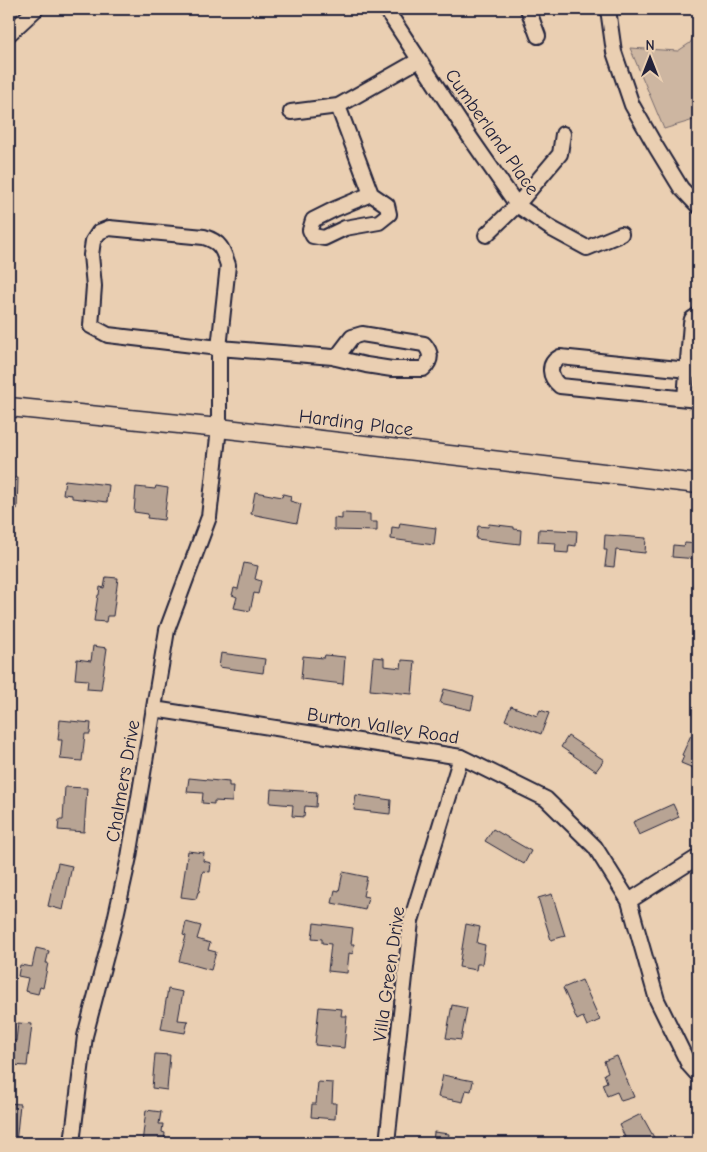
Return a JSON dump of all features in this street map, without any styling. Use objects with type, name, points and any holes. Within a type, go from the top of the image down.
[{"type":"main road","name":"Harding Place","points":[[9,407],[219,428],[698,484]]},
{"type":"street","points":[[9,34],[36,9]]},
{"type":"street","name":"Cumberland Place","points":[[386,9],[469,136],[517,205],[552,229],[587,248],[621,234]]},
{"type":"street","points":[[528,9],[538,36]]},
{"type":"street","points":[[608,9],[614,52],[632,105],[681,188],[698,206]]},
{"type":"street","points":[[291,112],[338,106],[419,60]]},
{"type":"street","points":[[338,106],[371,194],[387,205],[390,214],[382,221],[345,228],[324,238],[313,236],[310,230],[313,220],[371,194]]},
{"type":"street","points":[[486,235],[517,205],[560,154],[563,134]]},
{"type":"street","points":[[219,348],[228,265],[224,252],[215,240],[204,237],[109,228],[99,232],[94,241],[91,255],[94,286],[91,326],[108,335],[219,348],[336,358],[366,365],[392,368],[423,369],[428,365],[430,356],[429,350],[424,344],[362,334],[352,337],[336,358]]},
{"type":"street","points":[[693,370],[560,357],[552,364],[551,373],[554,381],[560,386],[692,399],[693,370],[691,323],[692,319],[698,315]]},
{"type":"street","name":"Chalmers Drive","points":[[72,1143],[85,1036],[113,929],[129,857],[167,630],[209,517],[219,428],[219,348]]},
{"type":"street","name":"Burton Valley Road","points":[[154,709],[461,756],[546,799],[595,847],[629,901],[658,1000],[689,1065],[698,1075]]},
{"type":"street","name":"Villa Green Drive","points":[[387,1143],[411,921],[461,756]]},
{"type":"street","points":[[629,901],[698,857]]},
{"type":"shaded area","points":[[698,30],[698,118],[664,129],[630,48],[678,51],[690,43]]},
{"type":"building","points":[[9,478],[18,478],[17,509],[9,509]]},
{"type":"building","points":[[65,480],[109,485],[107,502],[72,498],[72,495],[63,494]]},
{"type":"building","points":[[156,486],[168,488],[164,520],[147,518],[148,514],[134,512],[136,487],[155,489]]},
{"type":"building","points":[[255,492],[282,497],[283,494],[291,496],[290,501],[301,504],[297,523],[251,514]]},
{"type":"building","points":[[342,513],[370,514],[370,522],[377,522],[377,531],[334,530],[334,518],[342,519]]},
{"type":"building","points":[[400,523],[436,528],[434,545],[391,539],[392,527],[399,528]]},
{"type":"building","points":[[489,524],[514,527],[514,529],[521,530],[520,544],[476,539],[478,526],[488,527]]},
{"type":"building","points":[[539,529],[577,531],[576,546],[569,545],[568,553],[555,552],[556,543],[538,542]]},
{"type":"building","points":[[605,535],[646,538],[645,553],[616,550],[614,567],[605,566],[607,550],[604,550]]},
{"type":"building","points":[[685,543],[698,544],[698,559],[672,557],[673,545],[684,546]]},
{"type":"building","points":[[244,563],[258,566],[255,579],[261,581],[258,594],[254,593],[250,611],[234,608],[237,597],[232,595],[234,588],[238,589]]},
{"type":"building","points":[[106,577],[118,578],[113,616],[107,616],[106,622],[94,621],[100,587],[104,588]]},
{"type":"building","points":[[93,646],[107,648],[101,690],[87,689],[88,680],[75,679],[77,659],[91,661]]},
{"type":"building","points":[[221,653],[265,659],[263,673],[219,667]]},
{"type":"building","points":[[325,655],[345,657],[343,684],[301,679],[303,656],[324,658]]},
{"type":"building","points":[[373,657],[384,658],[384,666],[401,668],[402,660],[415,661],[412,694],[370,690]]},
{"type":"building","points":[[444,689],[474,696],[471,710],[440,703]]},
{"type":"building","points":[[511,706],[537,716],[540,710],[549,713],[541,734],[505,720]]},
{"type":"building","points":[[60,720],[91,723],[90,734],[85,734],[82,761],[60,759],[62,740],[58,740]]},
{"type":"building","points":[[691,735],[698,738],[698,770],[681,763],[684,756],[682,755]]},
{"type":"building","points":[[568,736],[604,760],[596,771],[561,747]]},
{"type":"building","points":[[189,778],[229,782],[229,786],[233,786],[232,802],[214,801],[214,804],[202,803],[203,793],[187,792]]},
{"type":"building","points":[[65,787],[87,788],[84,832],[58,830],[59,820],[63,820]]},
{"type":"building","points":[[271,789],[317,792],[316,807],[305,806],[304,817],[292,816],[293,805],[270,803]]},
{"type":"building","points":[[356,795],[391,800],[390,814],[354,810]]},
{"type":"building","points":[[673,804],[679,817],[639,835],[633,822]]},
{"type":"building","points":[[493,829],[531,851],[524,864],[485,841]]},
{"type":"building","points":[[188,851],[204,853],[203,861],[211,863],[210,872],[203,871],[196,899],[181,897]]},
{"type":"building","points":[[58,863],[72,866],[63,910],[48,906]]},
{"type":"building","points":[[343,872],[367,877],[363,896],[368,897],[365,910],[332,903],[335,890],[339,891]]},
{"type":"building","points":[[552,894],[565,936],[551,940],[538,898]]},
{"type":"building","points":[[186,922],[201,926],[197,939],[210,943],[208,950],[216,952],[211,970],[179,961],[186,936],[183,935]]},
{"type":"building","points":[[314,923],[353,928],[351,944],[354,944],[353,954],[349,953],[347,973],[328,971],[331,944],[322,943],[322,939],[312,938]]},
{"type":"building","points":[[466,924],[480,927],[477,943],[485,945],[482,964],[477,964],[476,970],[459,967]]},
{"type":"building","points":[[36,948],[49,951],[43,988],[40,987],[38,994],[25,991],[28,978],[18,976],[20,965],[32,967]]},
{"type":"building","points":[[582,980],[600,1020],[587,1026],[583,1017],[577,1020],[563,988]]},
{"type":"building","points":[[168,989],[183,992],[178,1020],[188,1021],[185,1033],[161,1029]]},
{"type":"building","points":[[452,1005],[467,1008],[461,1040],[446,1038]]},
{"type":"building","points":[[319,1007],[342,1009],[341,1016],[347,1016],[344,1048],[315,1045]]},
{"type":"building","points":[[18,1023],[32,1024],[27,1066],[12,1065],[13,1052],[9,1051],[9,1040],[16,1041]]},
{"type":"building","points":[[155,1054],[170,1055],[167,1090],[152,1088]]},
{"type":"building","points":[[617,1056],[634,1097],[621,1101],[617,1092],[607,1096],[602,1084],[607,1082],[604,1074],[608,1072],[604,1061]]},
{"type":"building","points":[[443,1075],[473,1081],[471,1091],[466,1090],[463,1102],[438,1097]]},
{"type":"building","points":[[318,1082],[333,1083],[332,1103],[336,1103],[335,1119],[311,1117],[312,1104],[316,1104]]},
{"type":"building","points":[[9,1103],[20,1104],[16,1143],[9,1143]]},
{"type":"building","points":[[146,1110],[161,1112],[159,1124],[163,1124],[164,1142],[142,1143]]},
{"type":"building","points":[[641,1114],[657,1143],[611,1143],[625,1137],[619,1125]]},
{"type":"building","points":[[434,1132],[449,1134],[448,1143],[433,1143]]}]
